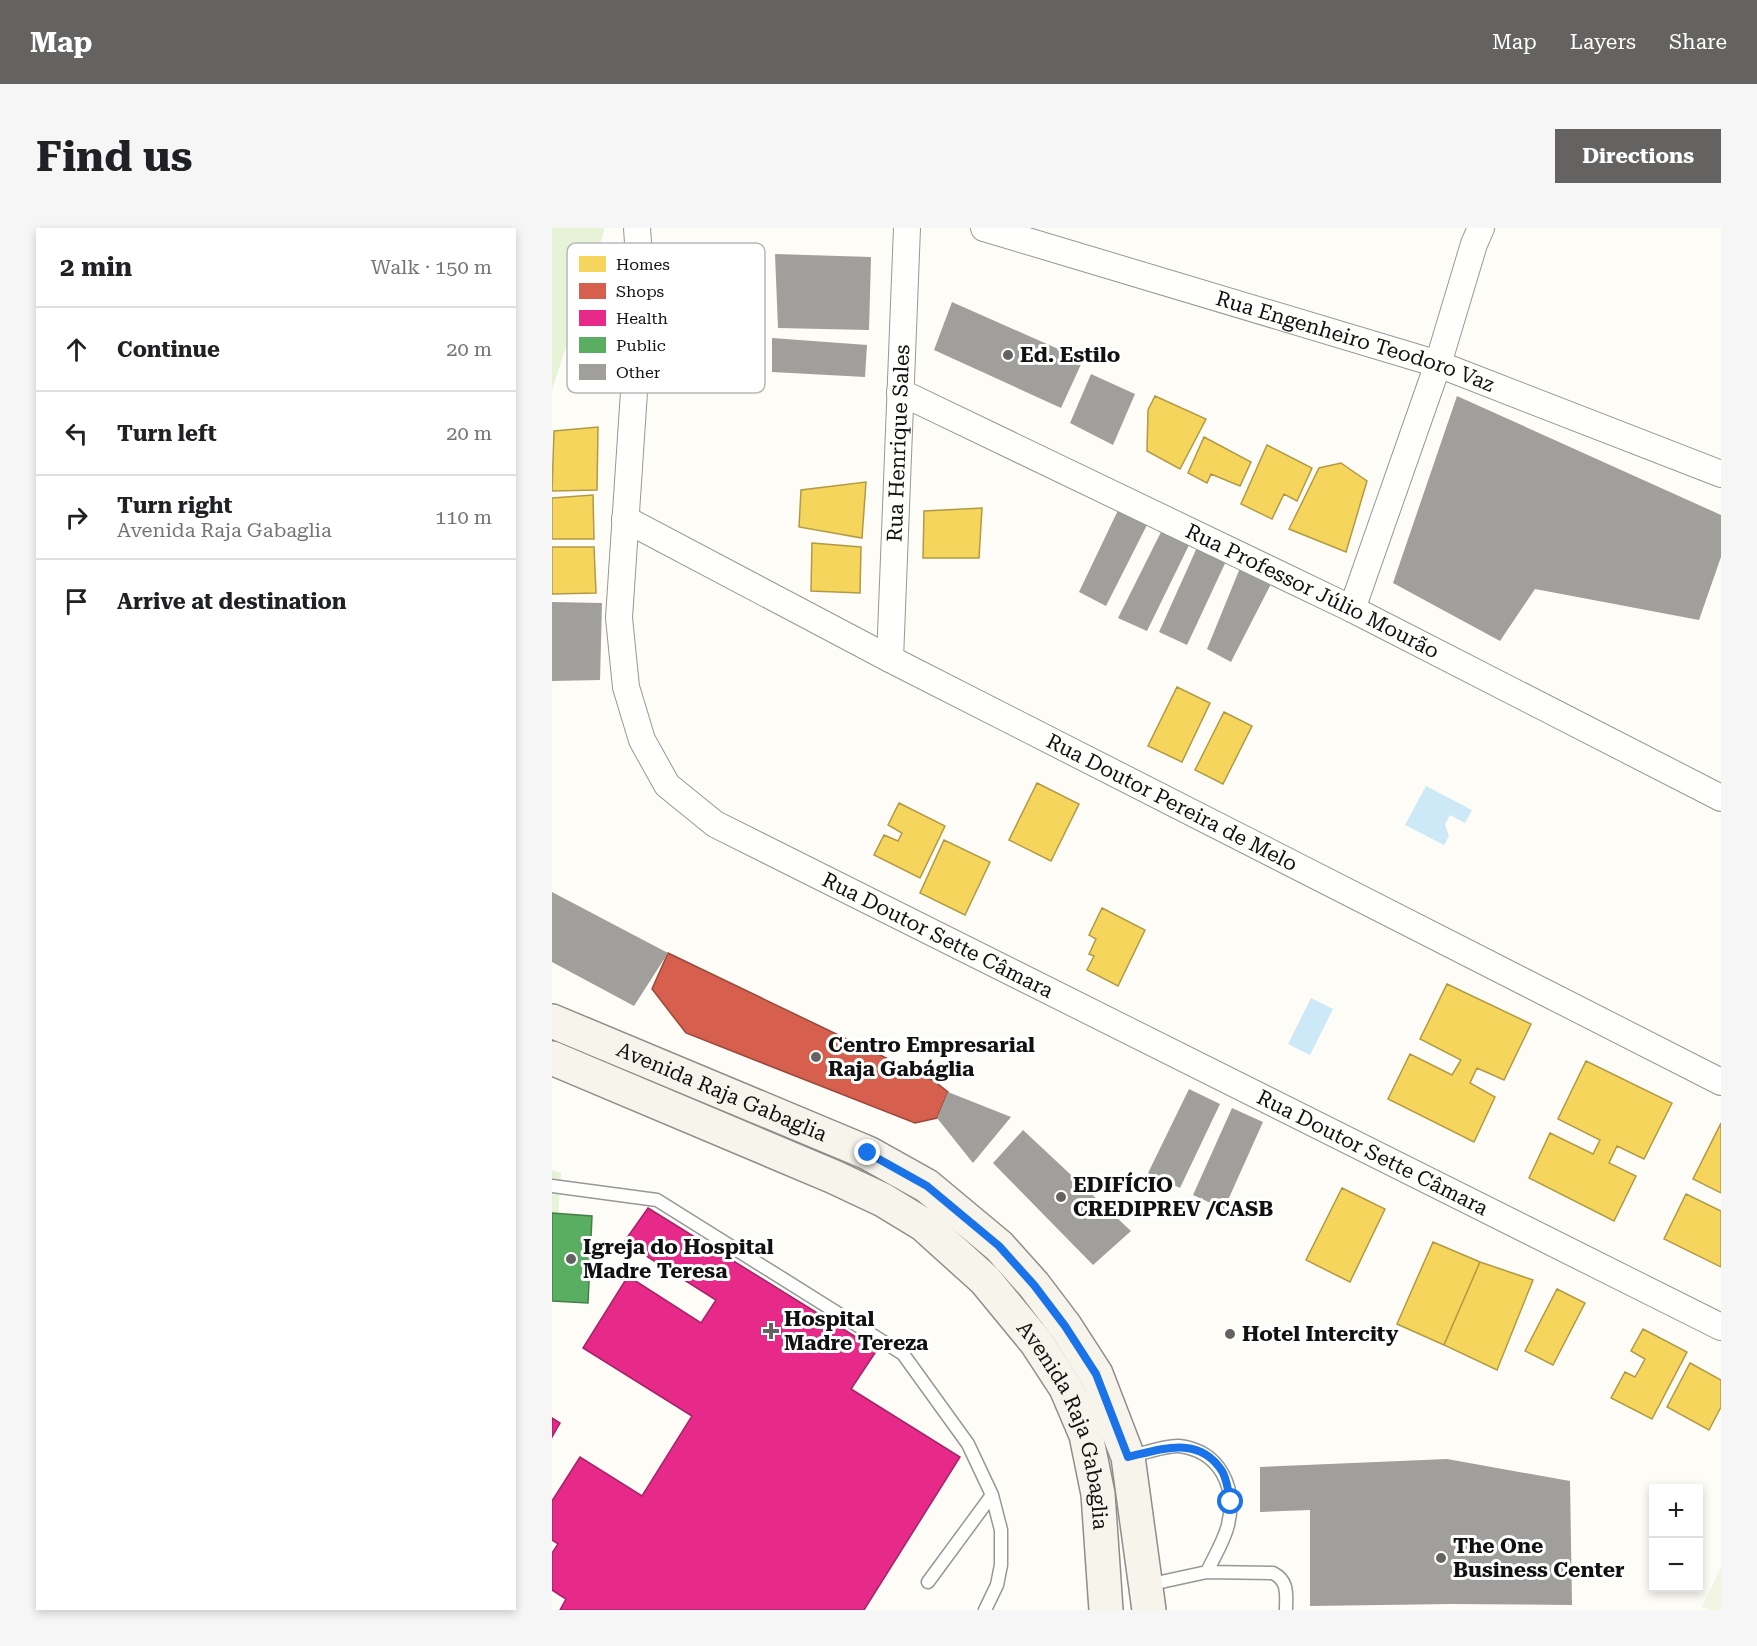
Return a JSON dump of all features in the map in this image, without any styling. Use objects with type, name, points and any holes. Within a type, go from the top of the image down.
[{"type":"main road","name":"Avenida Raja Gabaglia","points":[[552,1021],[868,1153],[927,1186],[999,1246],[1059,1317],[1096,1374],[1128,1457],[1149,1602]]},
{"type":"main road","name":"Avenida Raja Gabaglia","points":[[552,1058],[883,1200],[924,1225],[985,1280],[1036,1342],[1066,1388],[1086,1435],[1098,1494],[1106,1610]]},
{"type":"street","name":"Rua Doutor Sette Câmara","points":[[637,228],[638,243]]},
{"type":"street","name":"Rua Henrique Sales","points":[[890,659],[907,228]]},
{"type":"street","name":"Rua Engenheiro Teodoro Vaz","points":[[984,228],[1437,364],[1721,474]]},
{"type":"street","points":[[1352,609],[1437,364],[1480,228]]},
{"type":"street","name":"Rua Professor Júlio Mourão","points":[[900,392],[1352,609],[1721,798]]},
{"type":"street","name":"Rua Doutor Sette Câmara","points":[[634,393],[619,618],[629,698],[642,740],[667,785],[715,824],[1721,1327]]},
{"type":"street","name":"Rua Doutor Pereira de Melo","points":[[625,519],[890,659],[1721,1082]]},
{"type":"lane","points":[[552,1186],[657,1200],[903,1354],[968,1444],[992,1495],[1001,1530],[1001,1565],[997,1585],[985,1610]]},
{"type":"lane","points":[[1128,1457],[1176,1446],[1204,1452],[1222,1471],[1231,1502],[1228,1527],[1207,1572]]},
{"type":"lane","points":[[928,1582],[992,1495]]},
{"type":"lane","points":[[1149,1602],[1207,1572],[1273,1573],[1280,1576],[1286,1584],[1286,1610]]},
{"type":"green space","points":[[552,228],[605,228],[600,243],[567,243],[567,344],[552,390]]},
{"type":"green space","points":[[552,1170],[561,1173],[558,1214],[552,1213]]},
{"type":"green space","points":[[1721,1567],[1721,1610],[1709,1610],[1702,1607]]},
{"type":"water","points":[[1426,786],[1472,810],[1465,823],[1450,815],[1445,824],[1449,836],[1444,845],[1405,825]]},
{"type":"water","points":[[1311,998],[1333,1009],[1310,1055],[1288,1044]]},
{"type":"building: Homes","points":[[1155,396],[1206,419],[1180,469],[1147,451],[1148,410]]},
{"type":"building: Homes","points":[[598,427],[597,490],[552,491],[554,431]]},
{"type":"building: Homes","points":[[1204,437],[1251,462],[1240,486],[1211,474],[1207,483],[1188,473]]},
{"type":"building: Homes","points":[[1267,445],[1312,468],[1297,501],[1284,494],[1272,519],[1241,504]]},
{"type":"building: Homes","points":[[1341,463],[1367,481],[1346,552],[1289,529],[1319,468]]},
{"type":"building: Homes","points":[[866,482],[862,538],[799,527],[801,490]]},
{"type":"building: Homes","points":[[593,495],[594,539],[552,539],[552,498]]},
{"type":"building: Homes","points":[[982,508],[979,558],[923,558],[924,511]]},
{"type":"building: Homes","points":[[812,543],[861,547],[860,593],[811,591]]},
{"type":"building: Homes","points":[[552,547],[594,547],[596,593],[552,594]]},
{"type":"building: Homes","points":[[1177,687],[1210,703],[1182,762],[1148,746]]},
{"type":"building: Homes","points":[[1224,712],[1252,726],[1223,784],[1195,770]]},
{"type":"building: Homes","points":[[1037,783],[1079,804],[1051,861],[1009,840]]},
{"type":"building: Homes","points":[[899,803],[945,826],[920,878],[874,855],[884,835],[898,841],[902,833],[888,825]]},
{"type":"building: Homes","points":[[944,840],[990,862],[965,915],[920,893]]},
{"type":"building: Homes","points":[[1102,908],[1145,930],[1118,986],[1087,970],[1094,956],[1089,954],[1096,939],[1089,935]]},
{"type":"building: Homes","points":[[1447,984],[1531,1024],[1504,1080],[1477,1068],[1470,1083],[1495,1097],[1474,1142],[1388,1099],[1410,1054],[1452,1075],[1461,1060],[1420,1039]]},
{"type":"building: Homes","points":[[1586,1061],[1672,1103],[1644,1159],[1617,1146],[1609,1163],[1636,1176],[1614,1221],[1529,1178],[1550,1133],[1593,1154],[1600,1140],[1558,1119]]},
{"type":"building: Homes","points":[[1721,1123],[1721,1193],[1693,1179]]},
{"type":"building: Homes","points":[[1342,1188],[1385,1209],[1350,1282],[1306,1260]]},
{"type":"building: Homes","points":[[1686,1194],[1721,1211],[1721,1267],[1664,1239]]},
{"type":"building: Homes","points":[[1433,1242],[1480,1262],[1444,1345],[1397,1324]]},
{"type":"building: Homes","points":[[1480,1262],[1533,1280],[1497,1370],[1444,1345]]},
{"type":"building: Homes","points":[[1557,1289],[1585,1303],[1553,1365],[1525,1351]]},
{"type":"building: Homes","points":[[1643,1329],[1687,1352],[1652,1419],[1611,1398],[1625,1372],[1635,1377],[1645,1359],[1631,1351]]},
{"type":"building: Homes","points":[[1690,1363],[1721,1380],[1721,1407],[1709,1430],[1667,1407]]},
{"type":"building: Shops","name":"Centro Empresarial Raja Gabáglia","points":[[668,953],[934,1081],[948,1092],[937,1118],[915,1123],[686,1033],[652,989]]},
{"type":"building: Health","points":[[648,1208],[877,1350],[851,1389],[960,1457],[864,1610],[560,1610],[566,1599],[552,1590],[552,1553],[558,1544],[552,1540],[552,1501],[580,1457],[642,1496],[692,1416],[583,1348],[628,1276],[701,1323],[716,1300],[624,1242]]},
{"type":"building: Health","points":[[552,1418],[560,1423],[552,1437]]},
{"type":"building: Public","name":"Igreja do Hospital Madre Teresa","points":[[552,1213],[592,1216],[588,1303],[552,1301]]},
{"type":"building: Other","points":[[775,254],[871,257],[869,330],[778,328]]},
{"type":"building: Other","name":"Ed. Estilo","points":[[952,302],[1083,360],[1061,408],[934,350]]},
{"type":"building: Other","points":[[772,338],[867,345],[865,377],[772,372]]},
{"type":"building: Other","points":[[1091,374],[1135,394],[1113,445],[1070,423]]},
{"type":"building: Other","points":[[1457,396],[1721,515],[1721,557],[1699,620],[1535,589],[1500,641],[1393,583]]},
{"type":"building: Other","points":[[1120,506],[1149,521],[1106,606],[1079,592]]},
{"type":"building: Other","points":[[1164,526],[1191,541],[1147,631],[1118,618]]},
{"type":"building: Other","points":[[1199,543],[1228,557],[1187,645],[1159,632]]},
{"type":"building: Other","points":[[1240,568],[1272,582],[1231,662],[1207,649]]},
{"type":"building: Other","points":[[552,602],[602,603],[600,680],[552,681]]},
{"type":"building: Other","points":[[552,892],[668,953],[634,1006],[552,962]]},
{"type":"building: Other","points":[[1189,1089],[1220,1104],[1180,1188],[1148,1173]]},
{"type":"building: Other","points":[[948,1092],[1011,1117],[973,1163],[937,1118]]},
{"type":"building: Other","points":[[1232,1108],[1263,1122],[1224,1209],[1193,1195]]},
{"type":"building: Other","name":"EDIFÍCIO CREDIPREV /CASB","points":[[1023,1130],[1131,1231],[1093,1265],[993,1163]]},
{"type":"building: Other","name":"The One Business Center","points":[[1447,1459],[1570,1481],[1572,1605],[1310,1606],[1310,1510],[1260,1512],[1260,1467]]},
{"type":"place","name":"Ed. Estilo","points":[[1008,355]]},
{"type":"place","name":"Centro Empresarial Raja Gabáglia","points":[[816,1057]]},
{"type":"place","name":"EDIFÍCIO CREDIPREV /CASB","points":[[1061,1197]]},
{"type":"place","name":"Igreja do Hospital Madre Teresa","points":[[571,1259]]},
{"type":"place","name":"Hospital Madre Tereza","points":[[771,1331]]},
{"type":"place","name":"Hotel Intercity","points":[[1230,1334]]},
{"type":"place","name":"The One Business Center","points":[[1441,1558]]},
{"type":"route","points":[[868,1153],[927,1186],[999,1246],[1034,1285],[1065,1326],[1096,1374],[1128,1457],[1176,1446],[1204,1452],[1222,1471],[1231,1502]]}]
